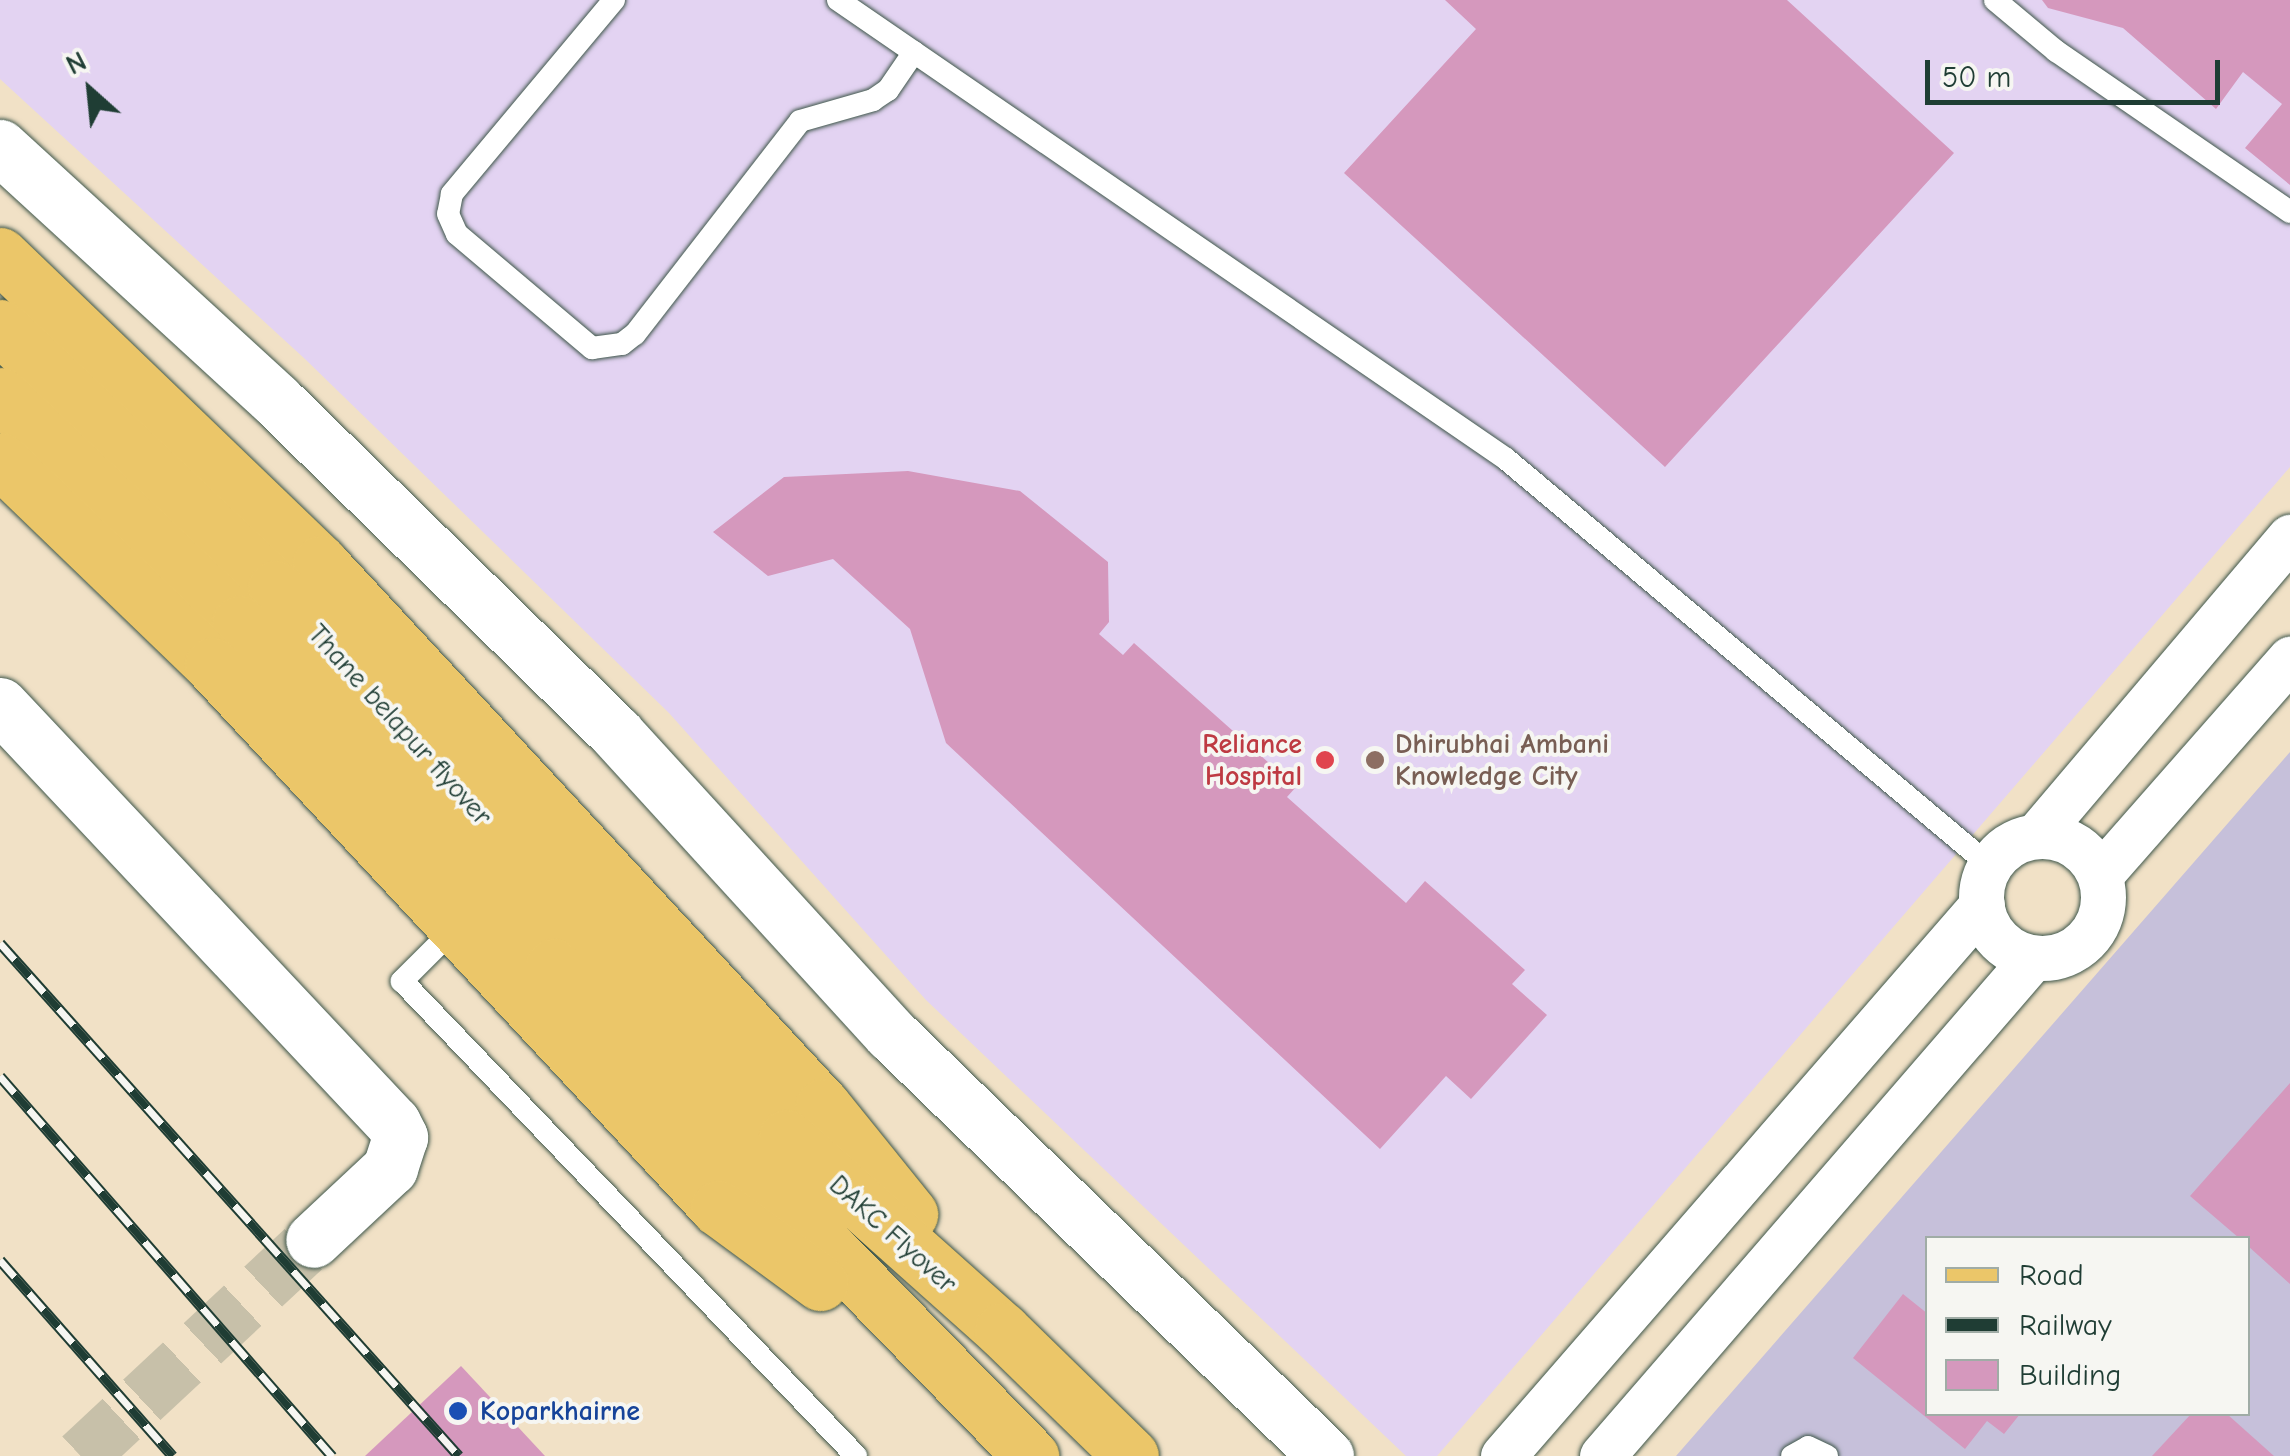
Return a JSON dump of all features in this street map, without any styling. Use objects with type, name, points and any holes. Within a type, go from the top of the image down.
[{"type":"main road","points":[[0,255],[320,564],[823,1106],[1002,1330],[1131,1456]]},
{"type":"main road","name":"Thane belapur flyover","points":[[0,328],[115,430],[275,588],[768,1154]]},
{"type":"main road","name":"Thane belapur flyover","points":[[0,394],[239,623],[768,1154]]},
{"type":"main road","points":[[0,460],[212,665],[718,1208],[952,1378],[1031,1456]]},
{"type":"main road","name":"DAKC Flyover","points":[[768,1154],[1002,1330]]},
{"type":"main road","name":"DAKC Flyover","points":[[768,1154],[952,1378]]},
{"type":"street","points":[[0,147],[276,400],[616,733],[891,1034],[1326,1456]]},
{"type":"street","points":[[2037,835],[2290,537]]},
{"type":"street","points":[[2100,875],[2290,659]]},
{"type":"street","points":[[0,705],[393,1122],[400,1137],[390,1168],[312,1240]]},
{"type":"street","points":[[1503,1456],[1985,885],[2018,840],[2037,835],[2074,844],[2100,875],[2100,916],[2090,934],[2074,948],[2032,960],[1602,1456]]},
{"type":"street","points":[[1985,885],[1997,938],[2032,960]]},
{"type":"lane","points":[[614,0],[452,194],[448,214],[457,234],[592,348],[622,344],[635,334],[800,121],[873,100],[888,90],[914,52]]},
{"type":"lane","points":[[838,0],[1506,459],[1985,885]]},
{"type":"lane","points":[[1995,0],[2056,52],[2290,212]]},
{"type":"lane","points":[[454,929],[402,981],[856,1456]]},
{"type":"lane","points":[[1792,1456],[1808,1446],[1827,1456]]},
{"type":"shaded area","name":"Dhirubhai Ambani Knowledge City","points":[[0,0],[2290,0],[2290,467],[1437,1456],[1406,1456],[926,1000],[669,713],[305,359],[0,79]]},
{"type":"shaded area","points":[[2290,752],[2290,1456],[1676,1456]]},
{"type":"building","points":[[1445,0],[1787,0],[1954,153],[1665,467],[1344,173],[1476,29]]},
{"type":"building","points":[[2042,0],[2290,0],[2290,185],[2245,148],[2282,104],[2243,72],[2216,109],[2123,28],[2048,8]]},
{"type":"building","name":"Reliance Hospital","points":[[908,471],[1020,491],[1108,562],[1109,622],[1099,634],[1123,655],[1134,643],[1296,787],[1287,797],[1406,903],[1425,881],[1525,970],[1512,984],[1547,1015],[1471,1099],[1446,1076],[1380,1149],[946,743],[910,629],[833,559],[768,576],[713,532],[784,477]]},
{"type":"building","points":[[2290,1083],[2290,1284],[2250,1248],[2250,1236],[2237,1236],[2190,1196]]},
{"type":"building","points":[[1903,1294],[1925,1312],[1925,1416],[2018,1416],[2004,1434],[1987,1421],[1965,1449],[1853,1358]]},
{"type":"building","name":"Koparkhairne","points":[[461,1366],[545,1456],[365,1456]]},
{"type":"building","points":[[2189,1416],[2229,1416],[2274,1456],[2152,1456]]},
{"type":"tunnel","points":[[81,1456],[313,1240]]},
{"type":"railway","points":[[0,943],[459,1456]]},
{"type":"railway","points":[[0,1076],[332,1456]]},
{"type":"railway","points":[[0,1260],[173,1456]]},
{"type":"place","name":"Reliance Hospital","points":[[1325,760]]},
{"type":"place","name":"Dhirubhai Ambani Knowledge City","points":[[1375,760]]},
{"type":"place","name":"Koparkhairne","points":[[458,1411]]}]
